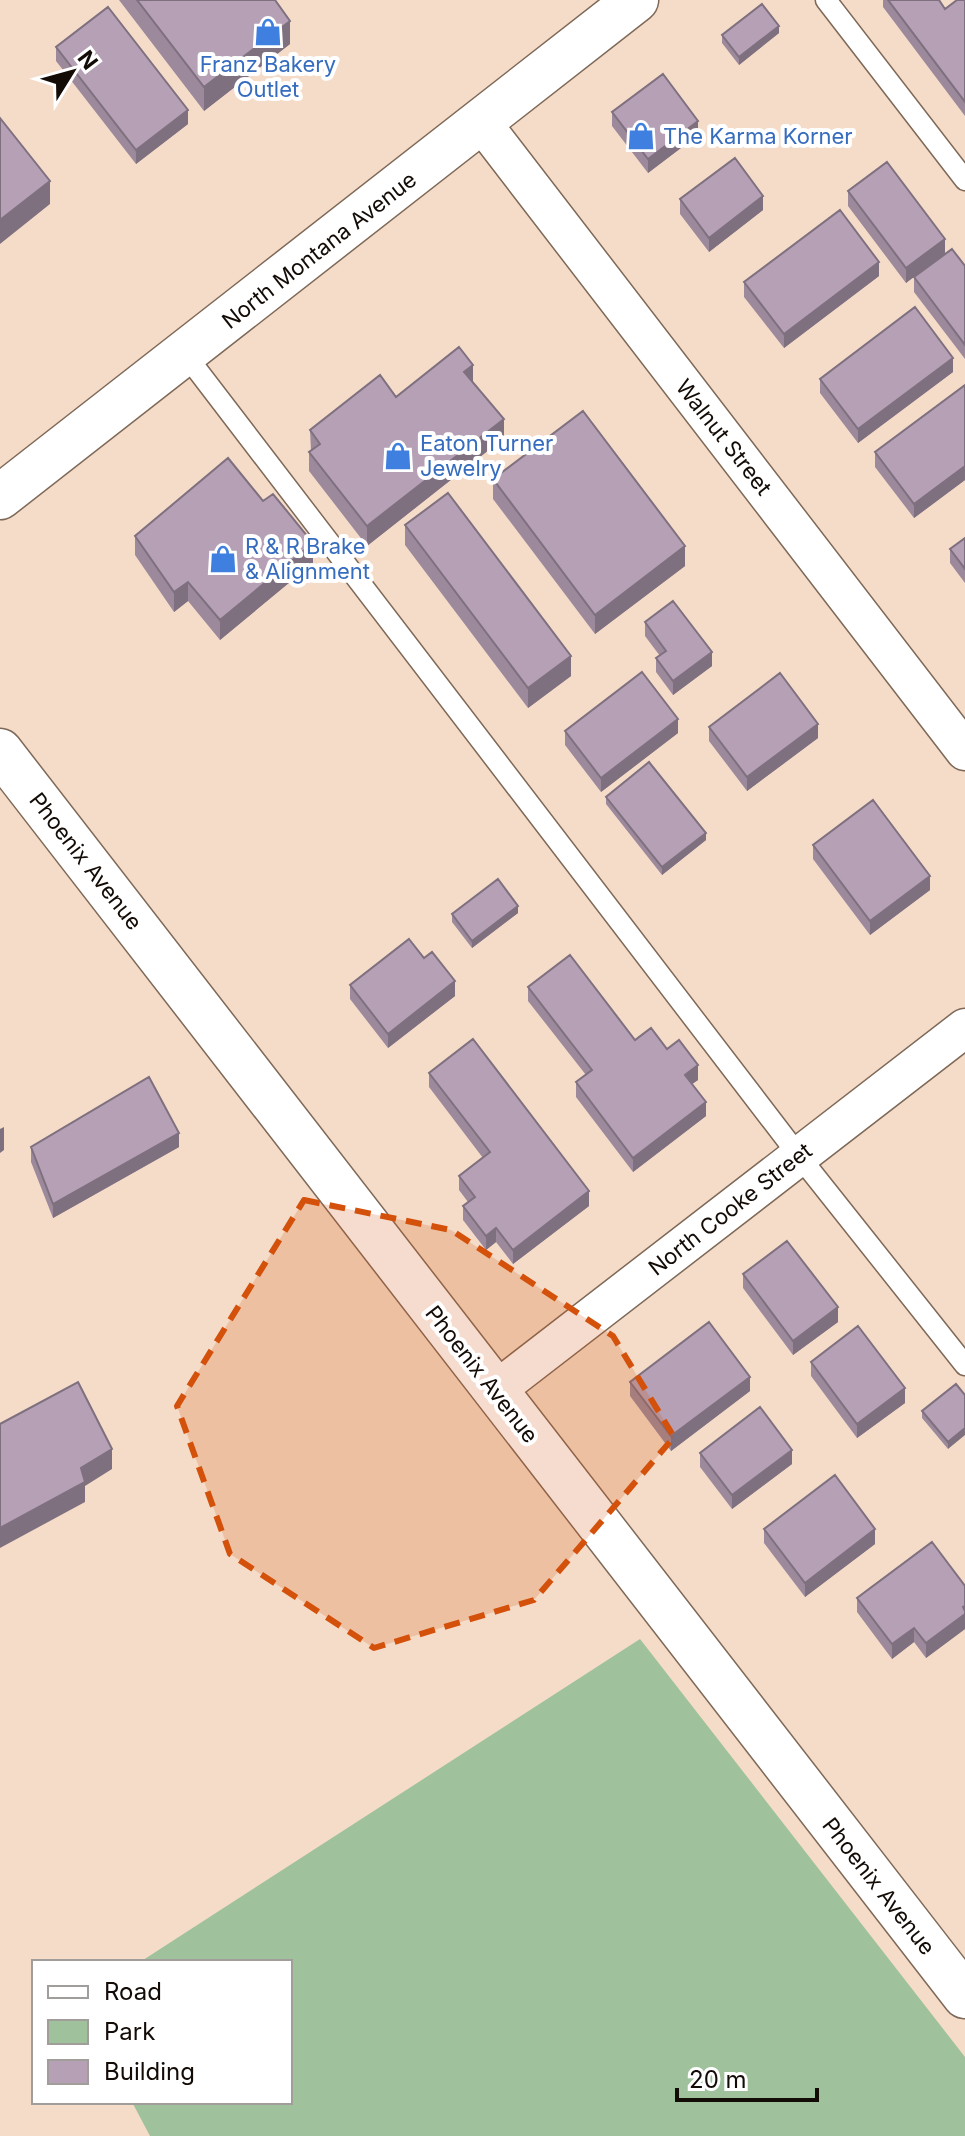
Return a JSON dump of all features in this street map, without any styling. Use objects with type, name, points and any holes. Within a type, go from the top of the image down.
[{"type":"street","name":"North Montana Avenue","points":[[0,497],[636,0]]},
{"type":"street","name":"Walnut Street","points":[[482,123],[965,751]]},
{"type":"street","name":"Phoenix Avenue","points":[[0,751],[965,1996]]},
{"type":"street","name":"North Cooke Street","points":[[495,1391],[965,1028]]},
{"type":"lane","points":[[826,0],[965,180]]},
{"type":"lane","points":[[185,354],[799,1156],[965,1365]]},
{"type":"highlighted area","points":[[304,1200],[451,1230],[613,1336],[674,1437],[534,1600],[374,1648],[230,1554],[177,1406]]},
{"type":"green space","points":[[640,1639],[965,2057],[965,2136],[150,2136],[133,2104],[292,2104],[292,1960],[143,1960]]},
{"type":"building","points":[[137,0],[275,0],[290,21],[204,87]]},
{"type":"building","points":[[888,0],[939,0],[945,9],[957,0],[965,0],[965,102]]},
{"type":"building","points":[[762,4],[779,26],[739,57],[722,35]]},
{"type":"building","points":[[108,7],[188,110],[136,150],[56,47]]},
{"type":"building","points":[[663,74],[698,121],[648,159],[612,112]]},
{"type":"building","points":[[0,118],[50,181],[0,220]]},
{"type":"building","points":[[735,158],[763,196],[709,238],[680,199]]},
{"type":"building","points":[[887,162],[945,239],[906,268],[848,191]]},
{"type":"building","points":[[840,210],[879,262],[784,334],[744,282]]},
{"type":"building","points":[[952,249],[965,266],[965,345],[914,277]]},
{"type":"building","points":[[915,307],[953,358],[858,429],[820,379]]},
{"type":"building","name":"Eaton Turner Jewelry","points":[[459,347],[473,365],[464,372],[504,419],[367,526],[309,452],[320,444],[310,430],[380,375],[396,397]]},
{"type":"building","points":[[965,385],[965,466],[914,504],[875,452]]},
{"type":"building","points":[[583,411],[685,546],[595,615],[493,479]]},
{"type":"building","name":"R & R Brake & Alignment","points":[[228,458],[263,501],[273,494],[313,543],[220,620],[188,582],[174,592],[135,536]]},
{"type":"building","points":[[448,493],[571,656],[528,688],[405,525]]},
{"type":"building","points":[[965,538],[965,569],[950,549]]},
{"type":"building","points":[[673,601],[712,652],[673,681],[656,658],[666,651],[645,622]]},
{"type":"building","points":[[642,672],[678,719],[601,778],[565,731]]},
{"type":"building","points":[[780,673],[818,724],[747,777],[709,727]]},
{"type":"building","points":[[649,762],[706,833],[662,867],[606,797]]},
{"type":"building","points":[[873,800],[930,876],[870,921],[813,845]]},
{"type":"building","points":[[498,879],[518,906],[472,941],[452,914]]},
{"type":"building","points":[[409,939],[424,958],[432,952],[455,981],[388,1034],[350,985]]},
{"type":"building","points":[[570,955],[635,1040],[651,1028],[667,1049],[679,1040],[698,1065],[685,1075],[706,1102],[633,1158],[576,1082],[592,1070],[528,987]]},
{"type":"building","points":[[473,1039],[589,1191],[513,1250],[496,1228],[486,1236],[463,1206],[475,1197],[459,1176],[490,1152],[429,1073]]},
{"type":"building","points":[[149,1077],[179,1133],[53,1204],[31,1147]]},
{"type":"building","points":[[787,1241],[838,1307],[793,1341],[743,1274]]},
{"type":"building","points":[[709,1322],[750,1377],[671,1436],[630,1382]]},
{"type":"building","points":[[858,1326],[905,1388],[857,1424],[811,1362]]},
{"type":"building","points":[[78,1382],[112,1449],[81,1468],[85,1482],[0,1528],[0,1424]]},
{"type":"building","points":[[956,1384],[965,1395],[965,1428],[948,1442],[922,1411]]},
{"type":"building","points":[[760,1407],[792,1450],[732,1495],[700,1453]]},
{"type":"building","points":[[835,1475],[875,1529],[805,1583],[764,1529]]},
{"type":"building","points":[[932,1542],[965,1586],[965,1614],[926,1643],[914,1628],[892,1644],[857,1598]]},
{"type":"place","name":"Franz Bakery Outlet","points":[[268,32]]},
{"type":"place","name":"The Karma Korner","points":[[641,136]]},
{"type":"place","name":"Eaton Turner Jewelry","points":[[398,456]]},
{"type":"place","name":"R & R Brake & Alignment","points":[[223,559]]}]
